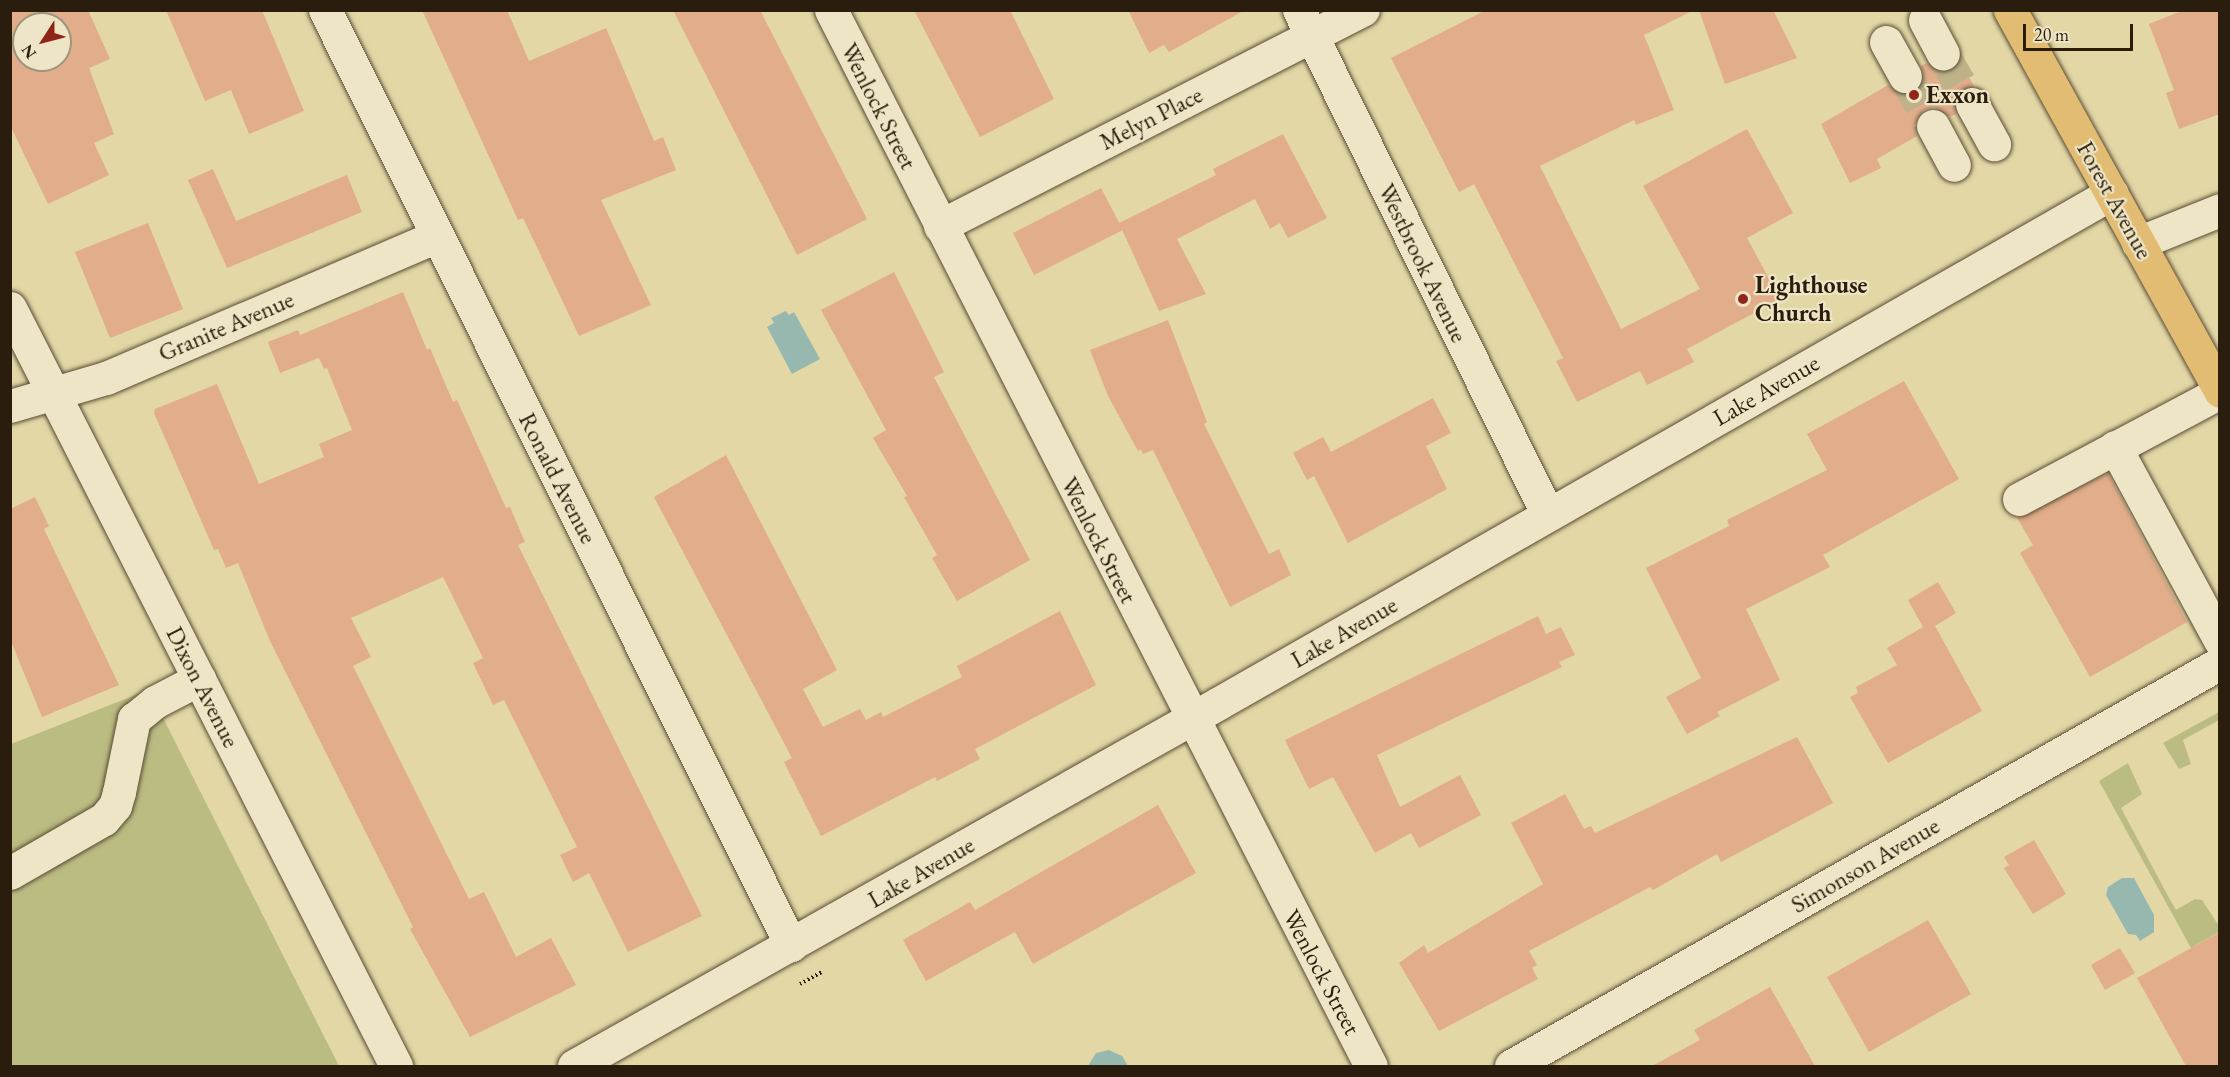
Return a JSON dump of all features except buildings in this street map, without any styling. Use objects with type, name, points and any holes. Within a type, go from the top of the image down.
[{"type":"main road","name":"Forest Avenue","points":[[2010,10],[2220,392]]},
{"type":"street","name":"Ronald Avenue","points":[[325,10],[791,945]]},
{"type":"street","name":"Wenlock Street","points":[[831,10],[1190,719],[1371,1066]]},
{"type":"street","name":"Melyn Place","points":[[940,226],[1305,24],[1363,10]]},
{"type":"street","points":[[1925,20],[1944,54]]},
{"type":"street","name":"Westbrook Avenue","points":[[1305,24],[1548,514]]},
{"type":"street","points":[[1886,42],[1905,75]]},
{"type":"street","points":[[1972,104],[1994,144]]},
{"type":"street","points":[[1933,126],[1954,165]]},
{"type":"street","name":"Lake Avenue","points":[[574,1066],[1190,719],[2112,193]]},
{"type":"street","points":[[2138,243],[2220,210]]},
{"type":"street","name":"Granite Avenue","points":[[10,406],[106,378],[437,236]]},
{"type":"street","name":"Dixon Avenue","points":[[10,308],[396,1066]]},
{"type":"street","points":[[2019,499],[2220,392]]},
{"type":"street","points":[[2115,447],[2220,640]]},
{"type":"street","name":"Simonson Avenue","points":[[1511,1066],[2220,663]]},
{"type":"street","points":[[10,873],[104,819],[117,799],[134,719],[155,702],[199,679]]},
{"type":"path","points":[[800,984],[824,971]]},
{"type":"green space","points":[[148,690],[339,1066],[11,1066],[11,744]]},
{"type":"green space","points":[[2219,712],[2219,720],[2183,740],[2191,764],[2179,769],[2163,743]]},
{"type":"green space","points":[[2128,763],[2142,794],[2121,808],[2168,896],[2176,910],[2195,899],[2202,900],[2219,926],[2219,932],[2191,948],[2099,781]]},
{"type":"water","points":[[786,311],[789,315],[794,312],[820,359],[792,374],[767,327],[774,323],[771,318]]},
{"type":"water","points":[[2122,878],[2134,878],[2154,915],[2154,932],[2140,941],[2136,935],[2128,934],[2106,895],[2108,887]]},
{"type":"water","points":[[1109,1050],[1122,1056],[1128,1066],[1088,1066],[1096,1053]]},
{"type":"tunnel","points":[[1943,54],[1972,104]]},
{"type":"tunnel","points":[[1905,76],[1933,126]]},
{"type":"place","name":"Exxon","points":[[1914,95]]},
{"type":"place","name":"Lighthouse Church","points":[[1743,299]]}]
